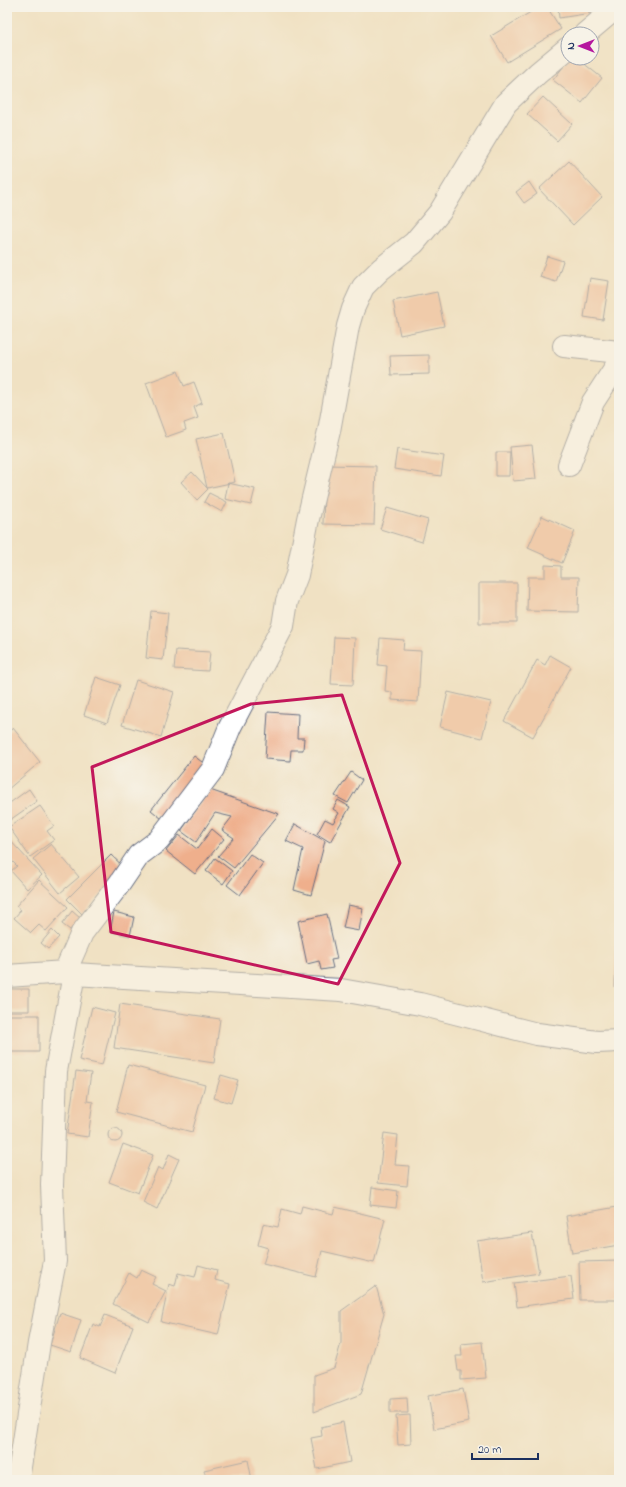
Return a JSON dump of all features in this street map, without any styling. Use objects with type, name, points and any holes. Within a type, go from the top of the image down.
[{"type":"street","points":[[594,26],[617,7]]},
{"type":"street","points":[[18,1480],[39,1343],[55,1261],[52,1185],[56,1071],[69,973],[82,933],[139,855],[159,840],[213,769],[230,727],[283,626],[287,601],[297,575],[329,431],[348,326],[353,309],[363,288],[381,268],[414,243],[440,212],[506,103],[560,55]]},
{"type":"street","points":[[564,346],[619,352]]},
{"type":"street","points":[[569,465],[593,402],[619,362]]},
{"type":"street","points":[[7,976],[69,973],[341,990],[420,1004],[537,1034],[597,1042],[619,1041]]},
{"type":"highlighted area","points":[[342,695],[400,863],[338,984],[111,932],[92,767],[251,704]]},
{"type":"building","points":[[539,7],[547,7],[560,27],[560,30],[507,62],[491,36]]},
{"type":"building","points":[[558,7],[590,7],[591,13],[559,18]]},
{"type":"building","points":[[564,66],[587,66],[602,78],[582,103],[553,80]]},
{"type":"building","points":[[543,97],[572,124],[557,141],[527,114]]},
{"type":"building","points":[[569,161],[602,197],[573,225],[539,189]]},
{"type":"building","points":[[529,182],[537,194],[524,203],[516,192]]},
{"type":"building","points":[[547,256],[563,261],[556,282],[540,277]]},
{"type":"building","points":[[590,278],[609,281],[603,320],[584,317]]},
{"type":"building","points":[[437,292],[444,326],[400,335],[393,301]]},
{"type":"building","points":[[429,355],[429,374],[391,375],[390,356]]},
{"type":"building","points":[[178,371],[184,386],[194,382],[202,403],[194,407],[198,418],[184,423],[186,430],[166,437],[146,383]]},
{"type":"building","points":[[224,433],[235,482],[207,488],[196,439]]},
{"type":"building","points":[[532,445],[536,479],[513,481],[510,447]]},
{"type":"building","points":[[397,449],[444,456],[441,476],[394,469]]},
{"type":"building","points":[[496,452],[510,452],[509,476],[496,476]]},
{"type":"building","points":[[325,465],[376,466],[374,525],[323,524]]},
{"type":"building","points":[[192,472],[208,489],[197,500],[181,482]]},
{"type":"building","points":[[228,483],[255,489],[251,505],[225,499]]},
{"type":"building","points":[[209,493],[227,502],[222,512],[204,502]]},
{"type":"building","points":[[387,508],[428,520],[422,542],[380,529]]},
{"type":"building","points":[[542,516],[575,531],[562,563],[528,548]]},
{"type":"building","points":[[545,565],[561,566],[561,577],[579,577],[578,612],[527,611],[528,577],[545,577]]},
{"type":"building","points":[[479,583],[517,583],[517,623],[479,623]]},
{"type":"building","points":[[151,611],[168,613],[163,660],[146,658]]},
{"type":"building","points":[[334,637],[355,638],[353,685],[331,684]]},
{"type":"building","points":[[380,638],[404,640],[403,650],[421,651],[418,702],[392,700],[392,692],[385,691],[387,666],[378,665]]},
{"type":"building","points":[[176,650],[210,652],[208,671],[174,669]]},
{"type":"building","points":[[550,655],[571,667],[533,737],[504,721],[537,660],[545,665]]},
{"type":"building","points":[[96,677],[120,685],[107,723],[84,715]]},
{"type":"building","points":[[136,680],[174,692],[161,737],[122,725]]},
{"type":"building","points":[[448,692],[491,702],[482,738],[440,727]]},
{"type":"building","points":[[268,712],[298,714],[297,738],[304,738],[303,750],[291,750],[290,761],[265,759]]},
{"type":"building","points":[[13,728],[40,762],[7,790],[7,733]]},
{"type":"building","points":[[194,756],[210,768],[167,823],[151,810]]},
{"type":"building","points":[[351,772],[362,780],[348,803],[335,796]]},
{"type":"building","points":[[29,789],[37,801],[7,822],[7,805]]},
{"type":"building","points":[[210,790],[279,814],[234,868],[218,856],[234,838],[222,830],[232,817],[215,813],[196,842],[181,831]]},
{"type":"building","points":[[338,800],[350,807],[330,842],[317,834],[325,819],[333,823],[339,813],[333,809]]},
{"type":"building","points":[[40,806],[54,826],[47,831],[54,840],[30,857],[9,827]]},
{"type":"building","points":[[295,824],[325,841],[311,895],[294,890],[303,849],[286,841]]},
{"type":"building","points":[[212,829],[224,839],[195,874],[166,851],[179,835],[197,849]]},
{"type":"building","points":[[7,837],[42,875],[27,889],[11,871],[17,866],[7,856]]},
{"type":"building","points":[[51,844],[79,877],[60,893],[33,859]]},
{"type":"building","points":[[250,854],[263,863],[240,895],[227,885]]},
{"type":"building","points":[[111,855],[126,869],[82,914],[67,899]]},
{"type":"building","points":[[215,858],[232,871],[223,884],[206,871]]},
{"type":"building","points":[[39,880],[68,907],[46,931],[39,925],[31,933],[14,918],[21,910],[16,906]]},
{"type":"building","points":[[348,905],[363,908],[359,931],[343,928]]},
{"type":"building","points":[[72,911],[80,918],[70,930],[62,924]]},
{"type":"building","points":[[114,912],[134,917],[130,936],[110,932]]},
{"type":"building","points":[[327,914],[337,959],[331,960],[333,968],[321,970],[319,961],[307,964],[298,921]]},
{"type":"building","points":[[52,930],[59,937],[48,949],[41,943]]},
{"type":"building","points":[[616,945],[619,945],[619,987],[615,987]]},
{"type":"building","points":[[7,989],[29,989],[29,1011],[7,1011]]},
{"type":"building","points":[[120,1004],[220,1019],[214,1063],[114,1048]]},
{"type":"building","points":[[92,1007],[115,1013],[102,1065],[79,1060]]},
{"type":"building","points":[[7,1015],[39,1015],[39,1052],[7,1052]]},
{"type":"building","points":[[128,1065],[205,1085],[192,1132],[116,1112]]},
{"type":"building","points":[[76,1071],[91,1073],[87,1101],[93,1102],[88,1137],[67,1134]]},
{"type":"building","points":[[221,1075],[238,1080],[231,1103],[214,1098]]},
{"type":"building","points":[[112,1128],[118,1128],[122,1132],[122,1138],[118,1142],[112,1142],[108,1138],[108,1132]]},
{"type":"building","points":[[384,1133],[398,1135],[395,1165],[409,1166],[407,1186],[378,1183]]},
{"type":"building","points":[[123,1144],[153,1155],[138,1193],[109,1182]]},
{"type":"building","points":[[169,1154],[179,1159],[157,1209],[143,1202],[158,1167],[163,1170]]},
{"type":"building","points":[[372,1187],[398,1191],[396,1208],[370,1205]]},
{"type":"building","points":[[302,1206],[333,1214],[335,1207],[385,1219],[374,1263],[322,1251],[316,1277],[263,1264],[268,1248],[258,1245],[263,1224],[278,1227],[282,1209],[300,1214]]},
{"type":"building","points":[[617,1207],[619,1216],[619,1245],[572,1253],[566,1216]]},
{"type":"building","points":[[532,1233],[539,1273],[483,1282],[477,1241]]},
{"type":"building","points":[[619,1261],[619,1300],[580,1300],[579,1262]]},
{"type":"building","points":[[198,1265],[217,1270],[215,1280],[230,1284],[218,1335],[161,1322],[169,1284],[175,1286],[178,1273],[195,1277]]},
{"type":"building","points":[[141,1270],[156,1277],[152,1284],[166,1291],[149,1322],[113,1304],[129,1273],[137,1278]]},
{"type":"building","points":[[571,1276],[574,1299],[517,1307],[514,1283]]},
{"type":"building","points":[[376,1286],[384,1314],[361,1394],[314,1412],[314,1375],[334,1368],[341,1343],[341,1311]]},
{"type":"building","points":[[60,1313],[81,1320],[71,1352],[50,1345]]},
{"type":"building","points":[[105,1315],[133,1326],[115,1373],[80,1358],[93,1324],[100,1327]]},
{"type":"building","points":[[482,1342],[486,1378],[461,1380],[461,1371],[458,1371],[456,1356],[462,1356],[461,1344]]},
{"type":"building","points":[[463,1389],[469,1422],[434,1429],[428,1396]]},
{"type":"building","points":[[407,1398],[408,1413],[390,1413],[390,1399]]},
{"type":"building","points":[[410,1415],[411,1444],[398,1445],[396,1416]]},
{"type":"building","points":[[343,1422],[350,1462],[317,1469],[311,1438],[322,1436],[321,1427]]},
{"type":"building","points":[[248,1460],[252,1480],[207,1480],[204,1470]]}]
